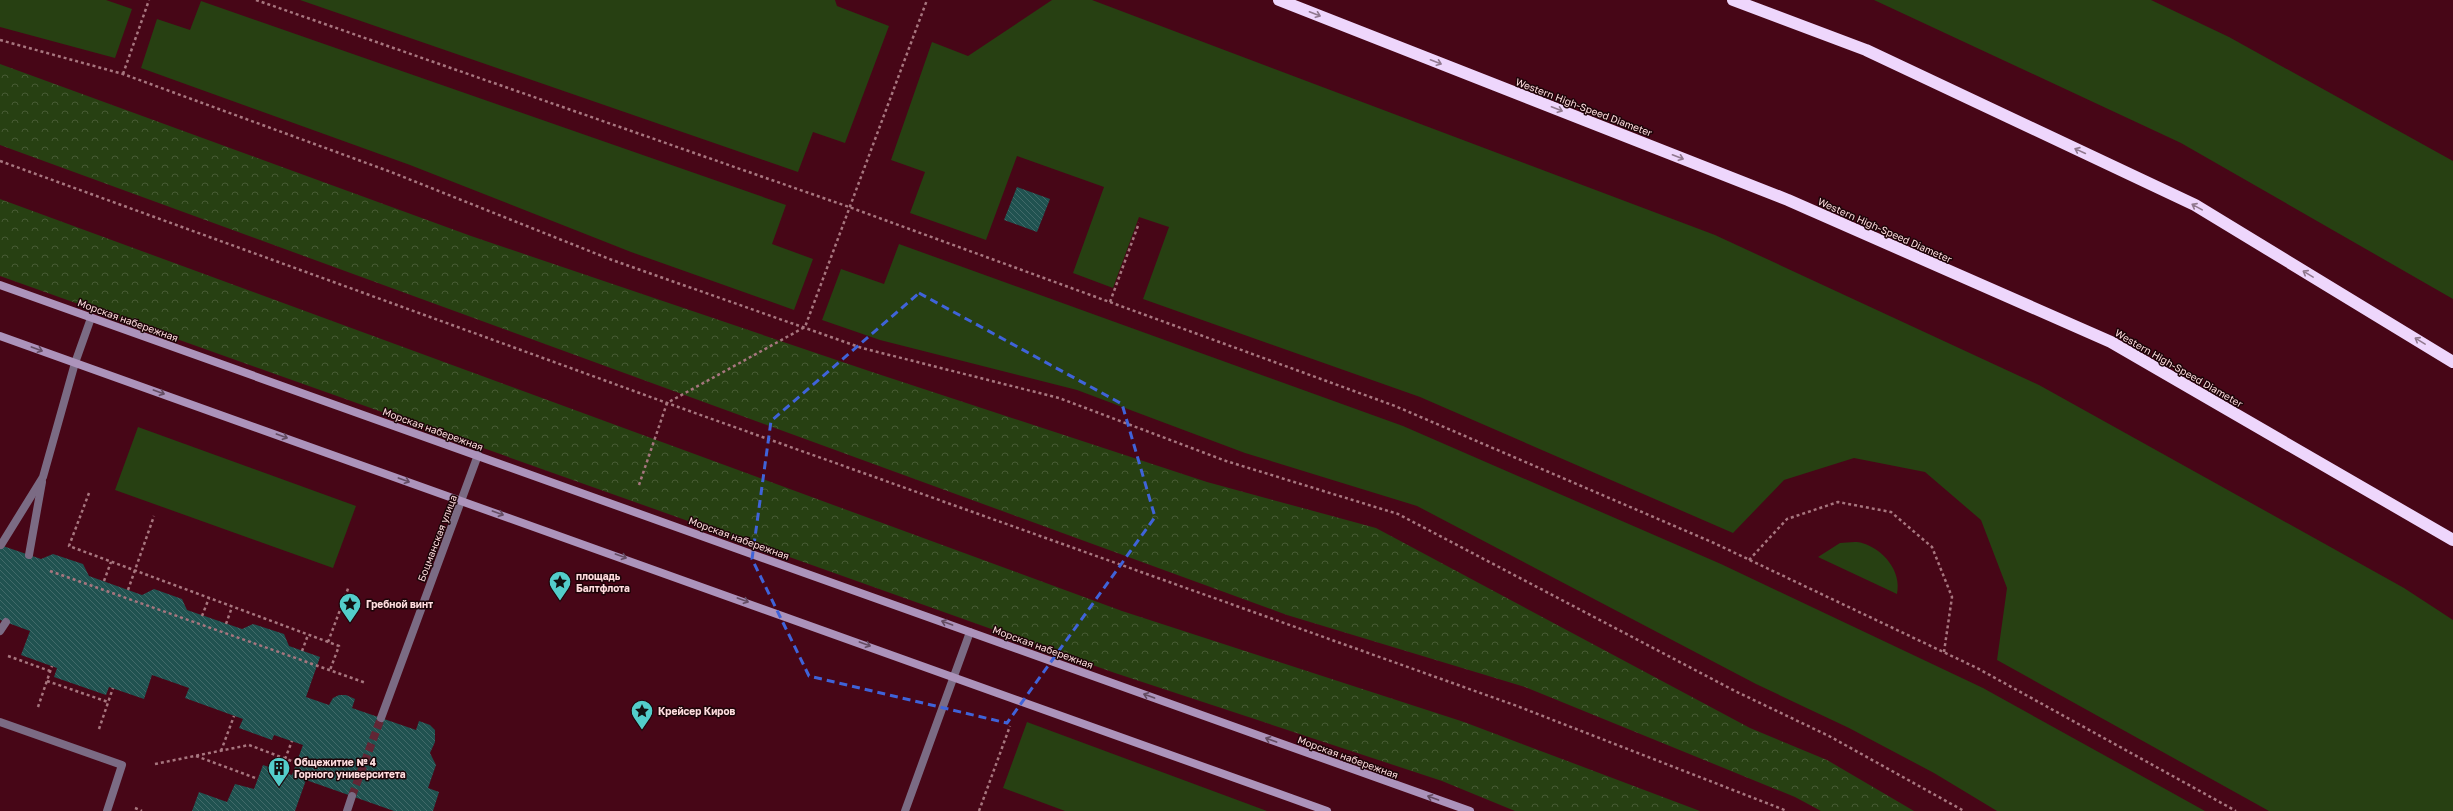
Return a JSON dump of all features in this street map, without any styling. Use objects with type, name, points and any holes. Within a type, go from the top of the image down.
[{"type":"highway","name":"Western High-Speed Diameter","points":[[1279,0],[1788,200],[2111,342],[2453,540]]},
{"type":"highway","points":[[1733,0],[1866,50],[2195,206],[2453,362]]},
{"type":"street","name":"Морская набережная","points":[[0,285],[1470,811]]},
{"type":"street","points":[[29,555],[43,477],[75,362],[91,318]]},
{"type":"street","points":[[0,336],[955,676],[1327,811]]},
{"type":"street","name":"Боцманская улица","points":[[381,718],[478,455]]},
{"type":"street","points":[[1,545],[43,477]]},
{"type":"street","points":[[0,632],[6,622]]},
{"type":"street","points":[[905,811],[970,632]]},
{"type":"street","points":[[0,722],[122,765],[107,811]]},
{"type":"street","points":[[347,811],[352,796]]},
{"type":"path","points":[[123,74],[149,0]]},
{"type":"path","points":[[256,0],[849,207],[1395,406],[1749,560],[1944,652],[1977,668],[2236,811]]},
{"type":"path","points":[[638,488],[667,403],[805,327],[849,207],[915,36],[927,0]]},
{"type":"path","points":[[0,40],[123,74],[391,172],[612,260],[862,348],[1059,398],[1226,462],[1398,514],[1735,691],[1829,736],[1964,811]]},
{"type":"path","points":[[0,161],[667,403],[1517,706],[1787,811]]},
{"type":"path","points":[[1110,302],[1138,223]]},
{"type":"path","points":[[89,493],[69,546],[339,646],[330,670]]},
{"type":"path","points":[[1749,560],[1787,519],[1838,502],[1891,512],[1932,547],[1952,597],[1944,652]]},
{"type":"path","points":[[128,590],[154,516]]},
{"type":"path","points":[[104,581],[111,562]]},
{"type":"path","points":[[51,572],[367,683]]},
{"type":"path","points":[[328,642],[349,586]]},
{"type":"path","points":[[202,616],[209,598]]},
{"type":"path","points":[[226,624],[232,607]]},
{"type":"path","points":[[302,651],[308,635]]},
{"type":"path","points":[[1,654],[50,671]]},
{"type":"path","points":[[28,732],[52,666]]},
{"type":"path","points":[[47,680],[108,702]]},
{"type":"path","points":[[90,754],[113,688]]},
{"type":"path","points":[[221,751],[234,716]]},
{"type":"path","points":[[979,811],[1010,726]]},
{"type":"path","points":[[285,759],[292,741]]},
{"type":"path","points":[[155,764],[249,745],[297,763]]},
{"type":"path","points":[[195,756],[258,780]]},
{"type":"highlighted area","points":[[919,293],[1122,404],[1155,517],[1007,723],[809,676],[752,559],[771,421]]},
{"type":"green space","points":[[0,0],[106,0],[132,9],[115,58],[0,27]]},
{"type":"green space","points":[[300,0],[835,0],[837,6],[889,26],[845,143],[813,132],[798,172]]},
{"type":"green space","points":[[1052,0],[1092,0],[1715,235],[2039,385],[2404,588],[2453,620],[2453,811],[2269,811],[1997,660],[2007,588],[1981,520],[1925,472],[1854,458],[1784,480],[1733,533],[1420,397],[1143,299],[1169,227],[1139,217],[1113,288],[1073,273],[1104,187],[1017,156],[986,240],[910,213],[925,172],[891,160],[932,42],[968,56]]},
{"type":"green space","points":[[1874,0],[2151,0],[2229,37],[2453,161],[2453,299],[2181,143]]},
{"type":"green space","points":[[201,1],[786,205],[772,244],[813,259],[794,310],[631,252],[410,165],[141,68],[157,19],[190,30]]},
{"type":"green space","points":[[0,64],[471,236],[872,372],[1207,482],[1376,528],[1750,728],[1827,760],[1914,811],[1821,811],[1795,797],[1525,687],[1287,615],[0,145]]},
{"type":"green space","points":[[0,199],[1122,611],[1464,722],[1700,811],[1515,811],[1442,781],[1115,673],[0,276]]},
{"type":"green space","points":[[899,244],[1403,426],[1721,564],[1983,688],[2205,811],[1997,811],[1934,773],[1849,728],[1756,684],[1417,506],[1245,453],[1077,390],[880,340],[822,320],[841,269],[884,284]]},
{"type":"green space","points":[[138,427],[356,506],[333,568],[115,490]]},
{"type":"green space","points":[[1860,542],[1877,550],[1884,556],[1894,569],[1897,577],[1897,594],[1818,557],[1840,543]]},
{"type":"green space","points":[[1027,722],[1267,811],[1065,811],[1003,788]]},
{"type":"building","points":[[1017,187],[1050,199],[1037,232],[1004,220]]},
{"type":"building","points":[[0,545],[41,559],[53,554],[83,564],[89,576],[142,595],[154,589],[182,599],[187,610],[242,629],[253,624],[284,634],[289,646],[320,657],[306,697],[329,705],[333,698],[339,695],[346,695],[355,699],[352,708],[416,730],[419,721],[430,725],[435,730],[435,742],[430,753],[436,765],[428,788],[439,792],[433,811],[394,811],[306,780],[295,811],[192,811],[199,792],[227,802],[235,784],[254,789],[263,765],[292,775],[303,745],[274,735],[272,740],[239,728],[243,719],[185,698],[189,688],[152,675],[144,699],[109,687],[106,695],[54,677],[57,668],[21,655],[30,631],[0,620]]},
{"type":"tunnel","points":[[352,796],[381,718]]},
{"type":"place","name":"площадь Балтфлота","points":[[560,602]]},
{"type":"place","name":"Гребной винт","points":[[350,624]]},
{"type":"place","name":"Крейсер Киров","points":[[642,730]]},
{"type":"place","name":"Общежитие № 4 Горного университета","points":[[279,788]]}]
